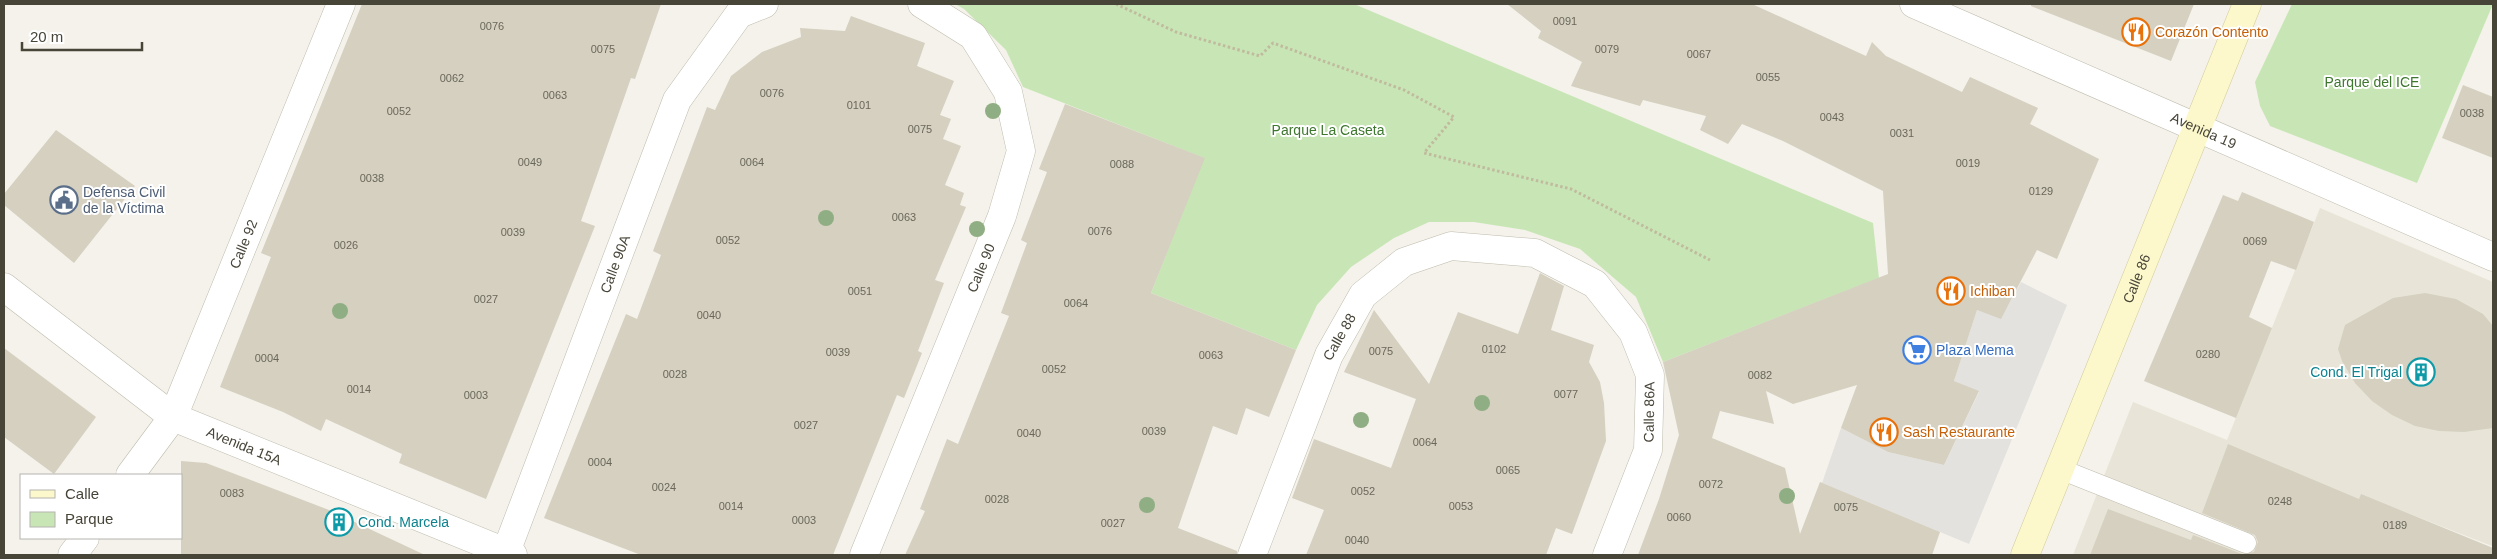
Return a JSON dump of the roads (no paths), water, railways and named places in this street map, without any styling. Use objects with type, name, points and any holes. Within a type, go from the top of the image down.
[{"type":"street","name":"Calle 92","points":[[131,474],[172,417],[341,4]]},
{"type":"street","name":"Calle 90A","points":[[509,554],[677,100],[739,14],[764,4]]},
{"type":"street","name":"Calle 90","points":[[864,555],[1002,216],[1021,151],[1008,92],[973,36],[922,4]]},
{"type":"street","name":"Avenida 19","points":[[1914,4],[2197,126],[2493,257]]},
{"type":"street","name":"Calle 86","points":[[2025,555],[2247,4]]},
{"type":"street","name":"Calle 88","points":[[1252,555],[1328,355],[1363,295],[1404,262],[1451,246],[1535,253]]},
{"type":"street","name":"Calle 86A","points":[[1535,253],[1595,284],[1633,332],[1650,375],[1648,450],[1606,555]]},
{"type":"street","name":"Avenida 15A","points":[[4,287],[172,417],[509,554]]},
{"type":"street","points":[[72,555],[83,539]]},
{"type":"lane","points":[[2060,469],[2246,543]]},
{"type":"place","name":"Corazón Contento","points":[[2136,32]]},
{"type":"place","name":"Defensa Civil de la Víctima","points":[[64,200]]},
{"type":"place","name":"Ichiban","points":[[1951,291]]},
{"type":"place","name":"Plaza Mema","points":[[1917,350]]},
{"type":"place","name":"Cond. El Trigal","points":[[2421,372]]},
{"type":"place","name":"Sash Restaurante","points":[[1884,432]]},
{"type":"place","name":"Cond. Marcela","points":[[339,522]]},
{"type":"park label","name":"Parque del ICE","points":[[2372,82]]},
{"type":"park label","name":"Parque La Caseta","points":[[1328,130]]}]
